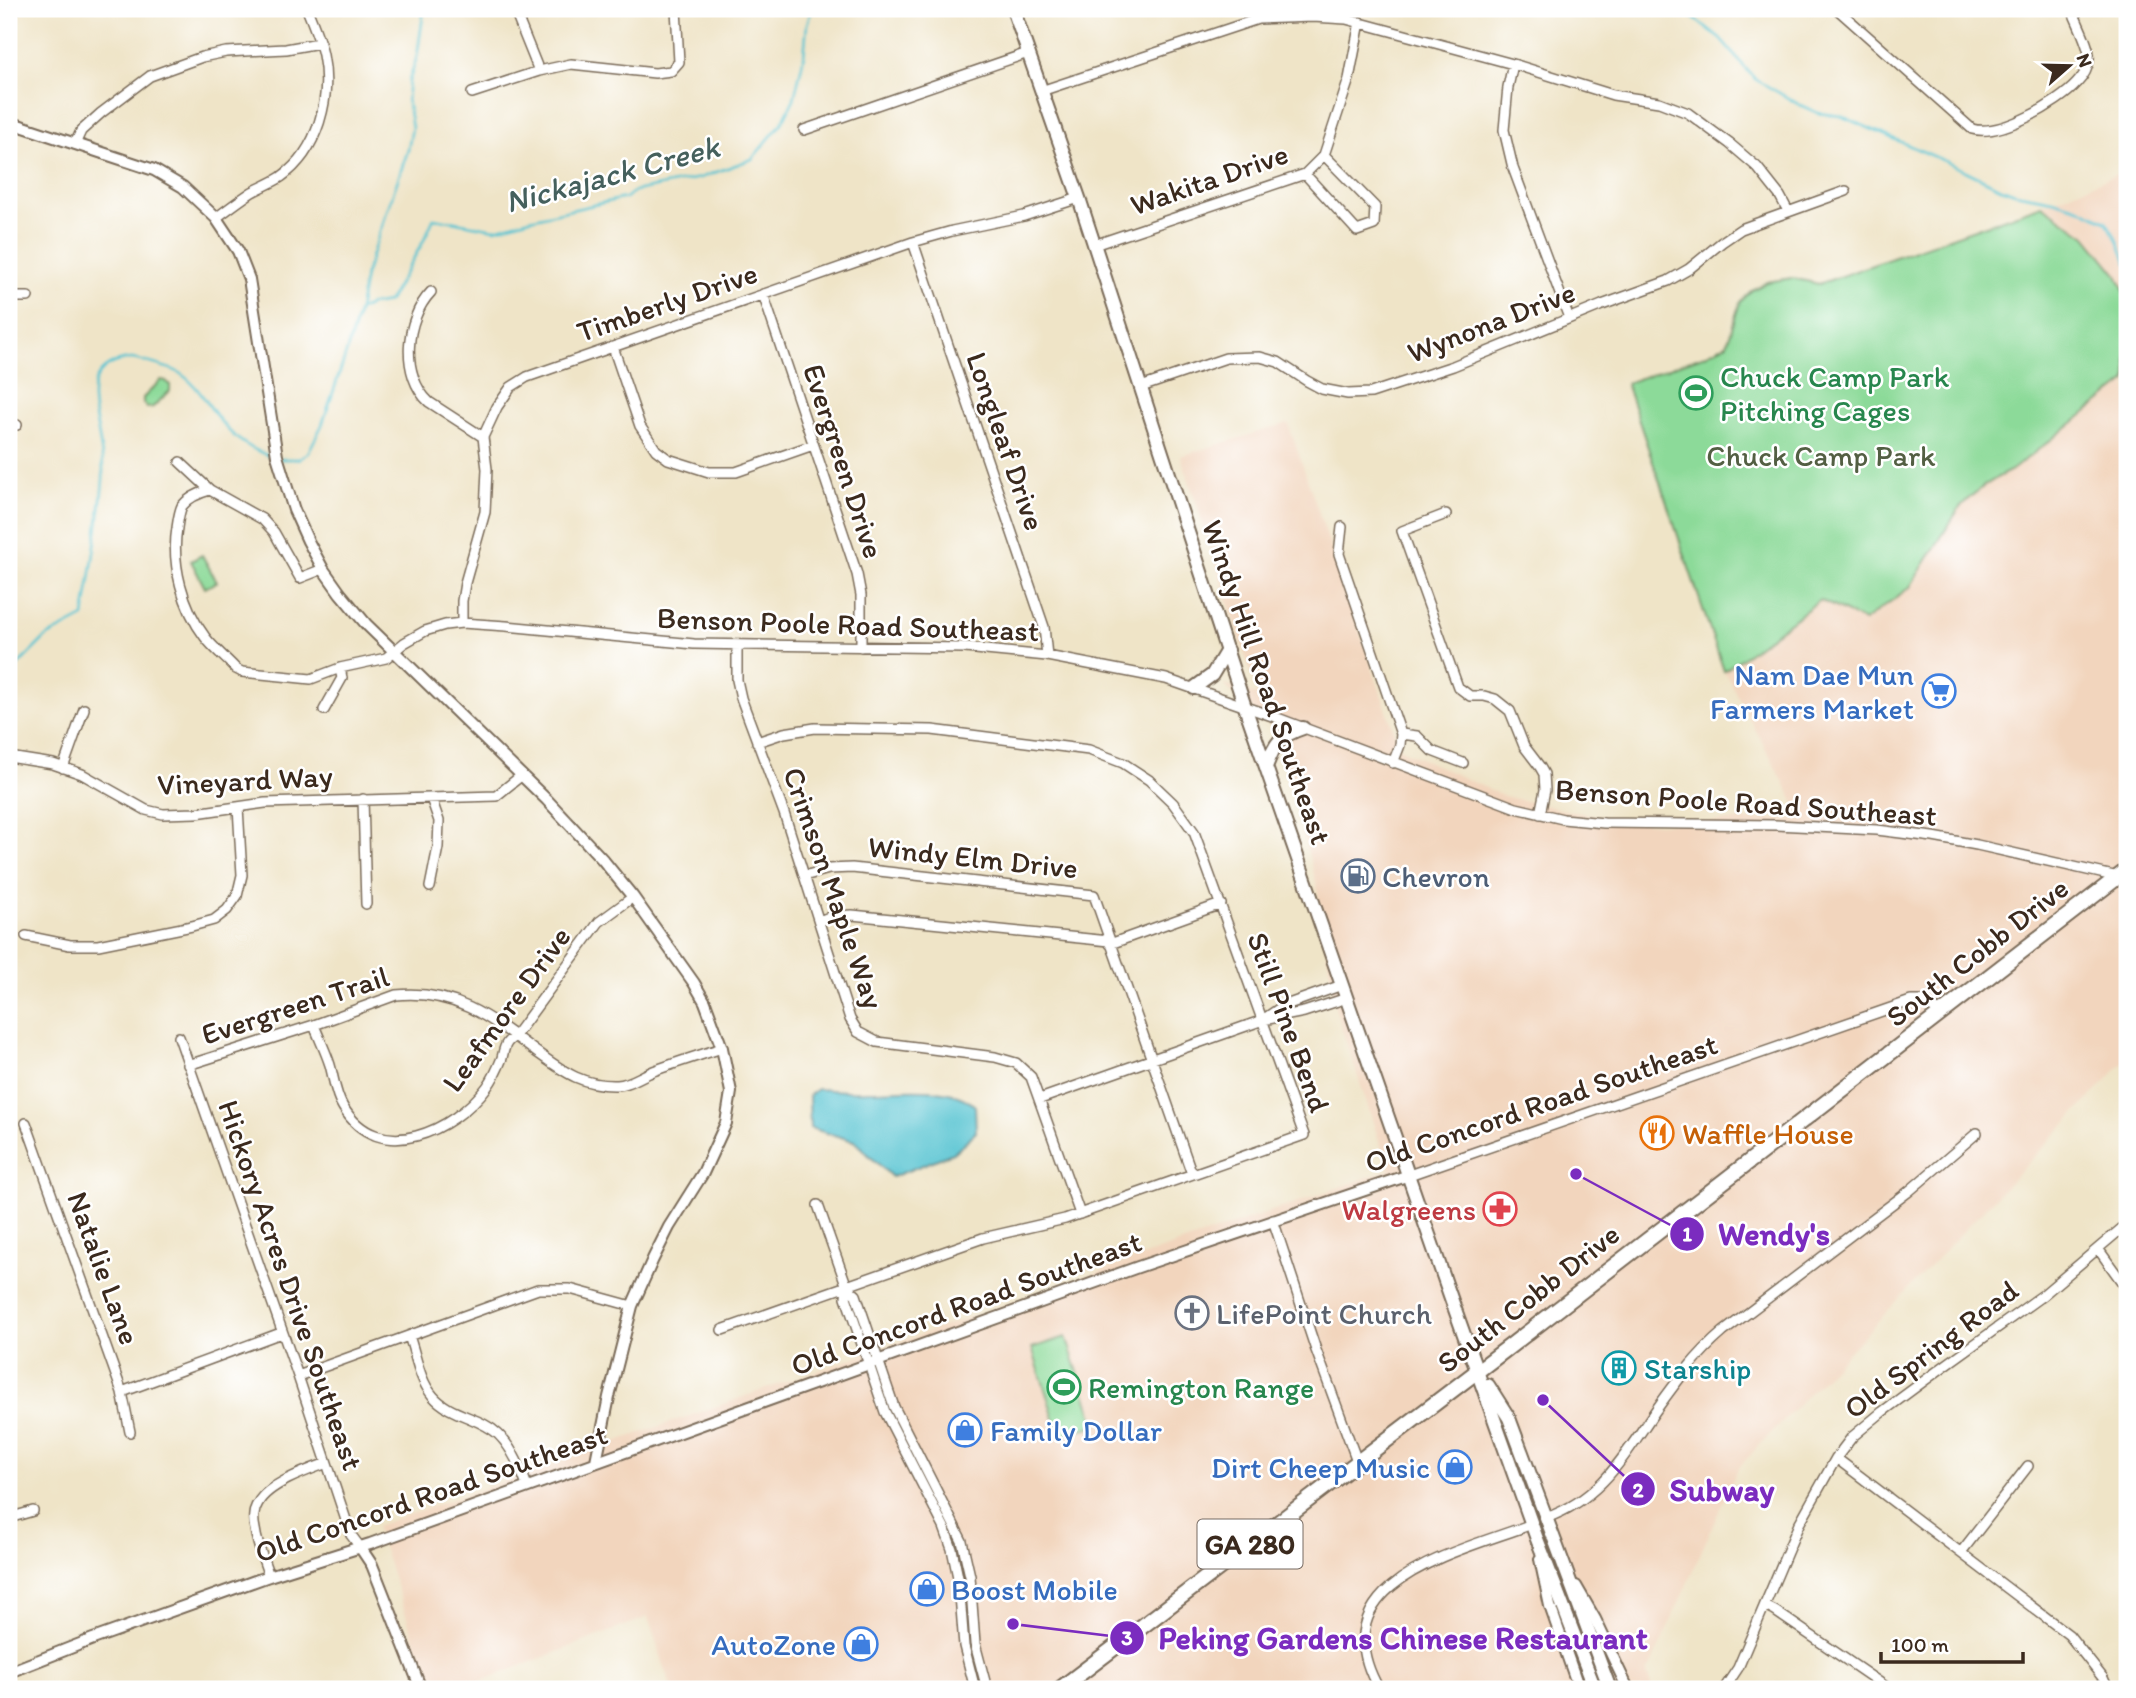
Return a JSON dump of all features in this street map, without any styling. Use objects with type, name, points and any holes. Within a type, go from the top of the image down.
[{"type":"main road","name":"Windy Hill Road Southeast","points":[[1013,9],[1142,387],[1245,706],[1537,1539],[1595,1689]]},
{"type":"main road","points":[[1194,688],[1212,675],[1227,650]]},
{"type":"main road","points":[[1266,766],[1278,740],[1303,728]]},
{"type":"main road","name":"South Cobb Drive","points":[[1060,1689],[1941,1013],[2124,876]]},
{"type":"main road","name":"Windy Hill Road Southeast","points":[[1478,1370],[1509,1418],[1610,1689]]},
{"type":"street","points":[[9,19],[15,9]]},
{"type":"street","points":[[216,218],[250,193],[282,176],[308,149],[324,103],[326,78],[323,53],[307,9]]},
{"type":"street","points":[[514,9],[539,71]]},
{"type":"street","points":[[472,93],[539,71],[577,63],[655,73],[671,71],[679,62],[676,9]]},
{"type":"street","points":[[1837,9],[1849,13],[1945,106],[1972,129],[1980,132],[2014,123],[2055,101],[2077,84],[2086,72],[2090,55],[2072,9]]},
{"type":"street","points":[[1041,91],[1258,19],[1346,19],[1513,64],[1613,95],[1659,102],[1688,113],[1757,167],[1788,211]]},
{"type":"street","name":"Wakita Drive","points":[[1094,245],[1305,174],[1324,155],[1349,79],[1360,22]]},
{"type":"street","points":[[75,144],[81,131],[150,76],[202,57],[226,52],[286,49],[319,43]]},
{"type":"street","points":[[804,131],[1028,53]]},
{"type":"street","points":[[1513,64],[1504,130],[1513,168],[1569,318]]},
{"type":"street","points":[[9,122],[135,163],[169,177],[216,218],[238,251],[249,279],[282,478],[293,510],[323,569],[352,609],[590,845],[633,897],[705,1002],[722,1048],[731,1092],[730,1107],[722,1135],[704,1173],[657,1251],[632,1306],[613,1377],[596,1461]]},
{"type":"street","points":[[1305,174],[1357,231],[1374,225],[1375,207],[1324,155]]},
{"type":"street","name":"Wynona Drive","points":[[1142,387],[1226,358],[1260,357],[1278,362],[1322,389],[1348,394],[1371,393],[1453,366],[1668,281],[1689,269],[1741,229],[1846,191]]},
{"type":"street","name":"Timberly Drive","points":[[483,437],[504,396],[518,382],[613,346],[913,242],[1024,216],[1079,198]]},
{"type":"street","name":"Longleaf Drive","points":[[913,242],[1040,614],[1047,639],[1047,656]]},
{"type":"street","points":[[431,292],[418,311],[414,323],[410,362],[415,383],[429,402],[483,437],[486,469],[485,512],[465,583],[462,623]]},
{"type":"street","name":"Evergreen Drive","points":[[763,294],[857,574],[861,647]]},
{"type":"street","points":[[9,297],[28,297]]},
{"type":"street","points":[[613,346],[640,426],[656,450],[668,459],[695,469],[722,473],[749,468],[813,445]]},
{"type":"street","points":[[180,462],[210,490],[262,519],[274,532],[300,578],[323,569]]},
{"type":"street","name":"Benson Poole Road Southeast","points":[[210,490],[197,493],[182,507],[175,537],[175,557],[181,585],[192,615],[205,637],[242,672],[311,679],[340,668],[386,658],[425,631],[462,623],[694,644],[976,649],[1047,656],[1166,679],[1516,808],[1563,819],[1604,823],[1776,825],[1877,830],[1977,845],[2124,876]]},
{"type":"street","points":[[1447,514],[1402,531],[1458,687],[1470,696],[1489,697],[1507,708],[1524,746],[1542,771],[1545,790],[1540,814]]},
{"type":"street","points":[[1342,527],[1339,554],[1401,734],[1393,763]]},
{"type":"street","name":"Crimson Maple Way","points":[[737,645],[739,690],[784,813],[850,1019],[858,1032],[870,1040],[1010,1060],[1027,1072],[1040,1098],[1080,1214]]},
{"type":"street","points":[[324,710],[341,678],[340,668]]},
{"type":"street","points":[[64,768],[85,709]]},
{"type":"street","name":"Still Pine Bend","points":[[722,1330],[983,1238],[1080,1214],[1304,1135],[1194,832],[1162,790],[1137,772],[1098,753],[1063,746],[932,730],[815,728],[784,733],[757,742]]},
{"type":"street","points":[[1401,734],[1417,736],[1432,751],[1463,763]]},
{"type":"street","name":"Vineyard Way","points":[[9,757],[53,764],[82,774],[146,810],[163,814],[196,813],[265,803],[496,796],[522,775]]},
{"type":"street","points":[[430,887],[438,847],[439,821],[431,798]]},
{"type":"street","points":[[363,799],[366,904]]},
{"type":"street","points":[[26,936],[70,945],[98,945],[214,920],[227,910],[237,896],[242,875],[238,807]]},
{"type":"street","name":"Windy Elm Drive","points":[[804,876],[829,869],[852,868],[1094,895],[1192,1174]]},
{"type":"street","name":"Leafmore Drive","points":[[314,1025],[330,1064],[337,1094],[351,1118],[374,1134],[392,1139],[433,1131],[446,1125],[488,1087],[506,1043],[515,1036],[599,922],[633,897]]},
{"type":"street","points":[[819,921],[832,916],[852,915],[1110,943],[1221,904]]},
{"type":"street","points":[[1263,1020],[1283,1006],[1342,985]]},
{"type":"street","name":"Evergreen Trail","points":[[188,1065],[314,1025],[396,995],[424,994],[465,1004],[572,1077],[595,1084],[621,1086],[654,1070],[722,1048]]},
{"type":"street","points":[[1040,1098],[1263,1020],[1304,1012],[1347,998]]},
{"type":"street","name":"Old Concord Road Southeast","points":[[9,1672],[93,1639],[360,1547],[1273,1220],[1911,1001],[1922,1001],[1941,1013]]},
{"type":"street","name":"Hickory Acres Drive Southeast","points":[[179,1037],[351,1535],[360,1547]]},
{"type":"street","name":"Natalie Lane","points":[[26,1123],[122,1392],[130,1432]]},
{"type":"street","points":[[1546,1518],[1575,1505],[1607,1479],[1700,1352],[1908,1192],[1977,1133]]},
{"type":"street","points":[[818,1205],[848,1287],[846,1297],[860,1322],[885,1412],[944,1527],[952,1549],[959,1582],[964,1646],[975,1689]]},
{"type":"street","points":[[1273,1220],[1316,1350],[1357,1461]]},
{"type":"street","name":"Old Spring Road","points":[[1724,1689],[1738,1668],[1799,1524],[1836,1458],[1852,1437],[1882,1412],[2043,1295],[2127,1224]]},
{"type":"street","points":[[2099,1250],[2127,1289]]},
{"type":"street","points":[[298,1376],[538,1289],[570,1289],[632,1306]]},
{"type":"street","points":[[122,1392],[282,1333]]},
{"type":"street","points":[[409,1336],[425,1385],[432,1395],[461,1416],[497,1433],[511,1452],[527,1486]]},
{"type":"street","points":[[873,1363],[962,1541],[970,1576],[975,1644],[987,1689]]},
{"type":"street","points":[[1836,1458],[1962,1551],[2069,1635],[2103,1678],[2108,1689]]},
{"type":"street","points":[[270,1576],[254,1528],[258,1503],[265,1494],[295,1475],[327,1463]]},
{"type":"street","points":[[1962,1551],[2028,1466]]},
{"type":"street","points":[[9,1518],[33,1511]]},
{"type":"street","points":[[1379,1689],[1365,1661],[1362,1643],[1368,1614],[1383,1594],[1440,1558],[1532,1524]]},
{"type":"street","name":"Windy Hill Road Southeast","points":[[1537,1539],[1550,1606],[1579,1689]]},
{"type":"street","points":[[360,1547],[372,1565],[421,1689]]},
{"type":"street","name":"Windy Hill Road Southeast","points":[[1567,1573],[1595,1619],[1628,1689]]},
{"type":"street","points":[[1765,1606],[1889,1689]]},
{"type":"shaded area","points":[[2127,170],[2127,297],[2116,273],[2042,205]]},
{"type":"shaded area","points":[[2127,381],[2127,1059],[1738,1468],[1650,1668],[1646,1670],[1652,1689],[672,1689],[648,1617],[461,1689],[431,1689],[376,1526],[1389,1170],[1336,1011],[1316,882],[1282,756],[1271,726],[1224,685],[1258,695],[1181,456],[1288,423],[1400,749],[1504,796],[1573,812],[1658,824],[1803,818],[1724,671],[1820,600],[1864,621],[1910,587],[1968,498],[1991,480],[2012,470]]},
{"type":"green space","name":"Chuck Camp Park","points":[[2042,205],[2086,236],[2116,273],[2127,297],[2127,381],[2012,470],[1991,481],[1972,496],[1960,507],[1910,587],[1864,621],[1820,600],[1724,671],[1626,383],[1705,355],[1727,344],[1740,302],[1752,290],[1767,282],[1792,278],[1819,284]]},
{"type":"green space","points":[[161,380],[170,385],[170,391],[153,407],[147,408],[143,398]]},
{"type":"green space","points":[[202,555],[217,582],[205,588],[191,561]]},
{"type":"green space","name":"Remington Range","points":[[1066,1337],[1096,1425],[1060,1437],[1032,1348]]},
{"type":"water","points":[[817,1089],[924,1090],[952,1094],[975,1106],[976,1132],[953,1153],[892,1177],[854,1141],[810,1128],[809,1096]]},
{"type":"waterway","points":[[280,459],[298,459],[308,453],[322,425],[344,360],[359,310],[365,275],[408,150],[412,128],[407,99],[409,81],[417,57],[424,9]]},
{"type":"waterway","name":"Nickajack Creek","points":[[359,310],[388,302],[434,218],[495,229],[625,198],[635,191],[700,178],[752,159],[782,123],[794,99],[812,9]]},
{"type":"waterway","points":[[1682,9],[1720,39],[1755,79],[1800,105],[1818,113],[1841,116],[2001,188],[2079,208],[2106,221],[2127,263]]},
{"type":"waterway","name":"Nickajack Creek","points":[[9,674],[46,637],[84,617],[103,480],[93,390],[95,381],[108,366],[133,359],[176,371],[196,388],[233,435],[274,458]]},
{"type":"place","name":"Chuck Camp Park Pitching Cages","points":[[1696,393]]},
{"type":"place","name":"Nam Dae Mun Farmers Market","points":[[1939,691]]},
{"type":"place","name":"Chevron","points":[[1358,876]]},
{"type":"place","name":"Waffle House","points":[[1657,1133]]},
{"type":"place","name":"Wendy's","points":[[1576,1174]]},
{"type":"place","name":"Walgreens","points":[[1500,1209]]},
{"type":"place","name":"LifePoint Church","points":[[1192,1313]]},
{"type":"place","name":"Starship","points":[[1619,1368]]},
{"type":"place","name":"Remington Range","points":[[1064,1387]]},
{"type":"place","name":"Subway","points":[[1543,1400]]},
{"type":"place","name":"Family Dollar","points":[[965,1430]]},
{"type":"place","name":"Dirt Cheep Music","points":[[1455,1467]]},
{"type":"place","name":"Boost Mobile","points":[[927,1589]]},
{"type":"place","name":"Peking Gardens Chinese Restaurant","points":[[1013,1624]]},
{"type":"place","name":"AutoZone","points":[[861,1644]]}]
